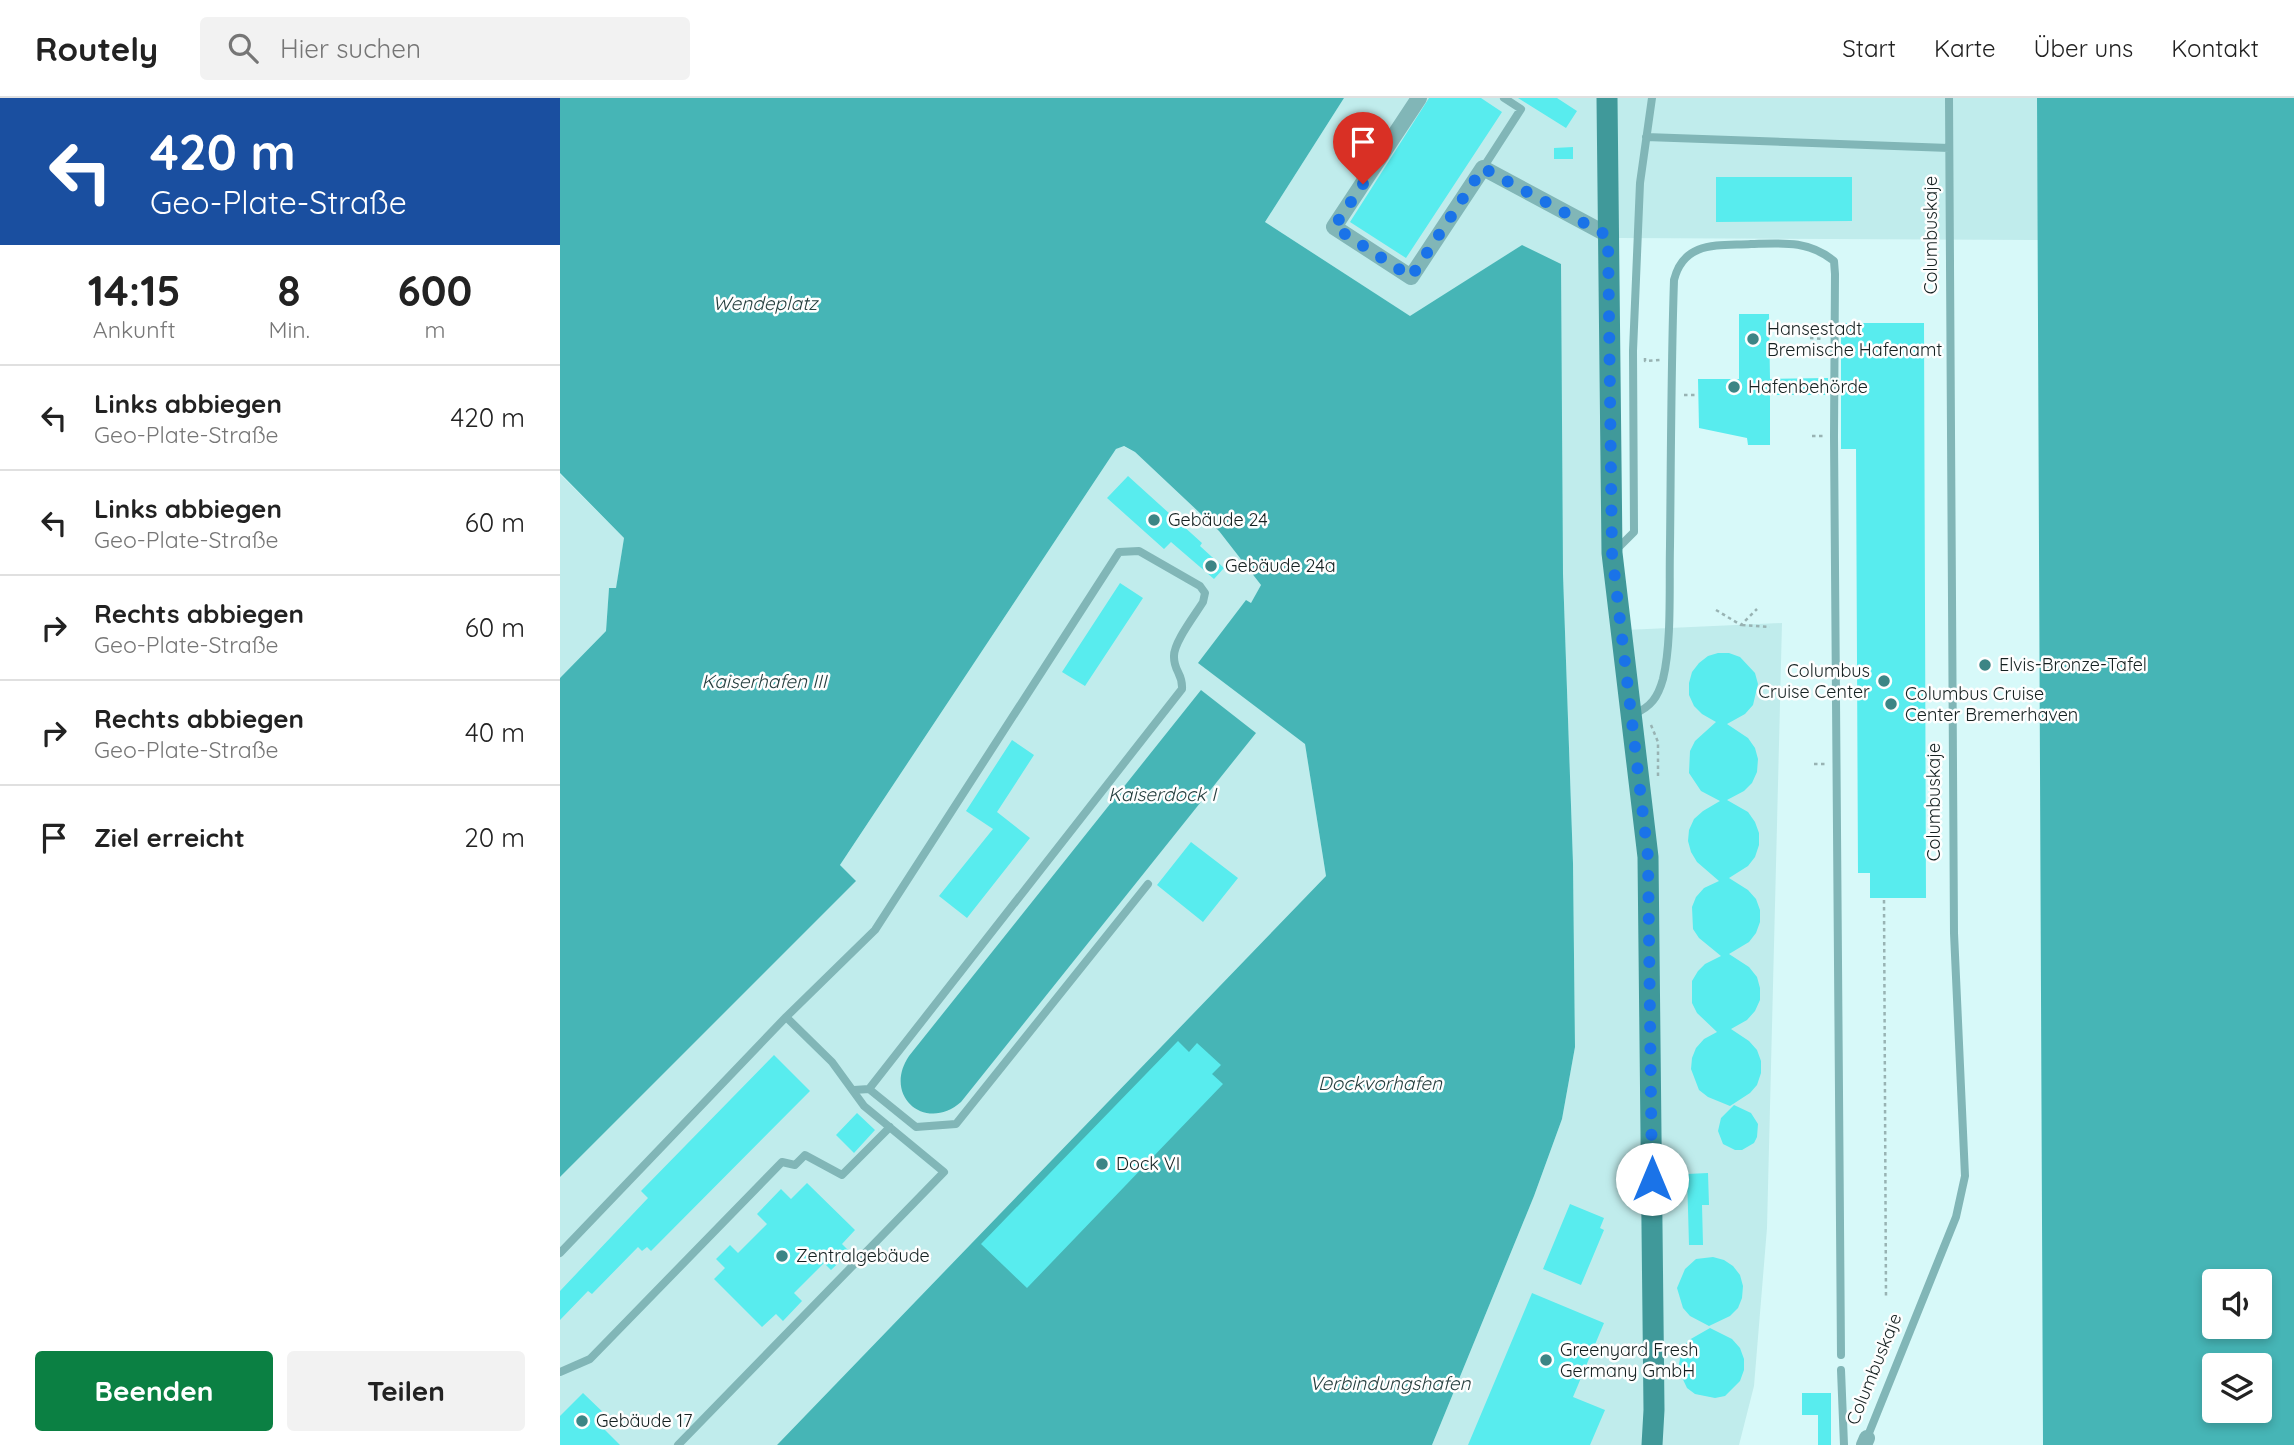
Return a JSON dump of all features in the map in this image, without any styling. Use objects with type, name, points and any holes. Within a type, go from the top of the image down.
[{"type":"street","points":[[1419,98],[1334,227],[1411,277],[1483,168],[1608,236]]},
{"type":"street","points":[[1607,98],[1612,553],[1648,857],[1654,1410],[1652,1445]]},
{"type":"lane","points":[[1483,168],[1521,109],[1504,98]]},
{"type":"lane","points":[[1612,553],[1634,532],[1633,351],[1640,183],[1652,98]]},
{"type":"lane","name":"Columbuskaje","points":[[1866,1441],[1956,1217],[1965,1176],[1954,933],[1949,98]]},
{"type":"lane","points":[[1646,137],[1950,148]]},
{"type":"lane","name":"Columbuskaje","points":[[1631,716],[1653,703],[1665,667],[1669,597],[1674,280],[1683,261],[1702,248],[1714,245],[1793,244],[1820,250],[1834,261],[1842,1354]]},
{"type":"lane","points":[[560,1253],[786,1017],[875,930],[1119,552],[1139,551],[1200,586],[1205,593],[1203,602],[1173,653],[1175,668],[1182,678],[1182,689],[869,1088],[854,1090]]},
{"type":"lane","points":[[869,1088],[916,1128],[956,1124],[1147,884]]},
{"type":"lane","points":[[678,1445],[944,1172],[864,1106],[832,1062],[786,1017]]},
{"type":"lane","points":[[560,1372],[590,1359],[782,1162],[795,1165],[805,1155],[842,1175],[890,1127]]},
{"type":"lane","name":"Columbuskaje","points":[[1841,1370],[1844,1445]]},
{"type":"path","points":[[1679,395],[1695,395]]},
{"type":"path","points":[[1741,625],[1757,608]]},
{"type":"path","points":[[1716,610],[1741,625],[1770,627]]},
{"type":"path","points":[[1884,900],[1886,1299]]},
{"type":"shaded area","points":[[1344,98],[2037,98],[2039,240],[1618,238],[1614,430],[1625,630],[1782,623],[1767,1228],[1754,1386],[1739,1445],[1432,1445],[1534,1196],[1562,1119],[1575,1047],[1573,863],[1563,574],[1522,245],[1411,317],[1265,222]]},
{"type":"shaded area","points":[[1123,446],[1135,452],[1219,531],[1261,585],[1251,604],[1246,600],[1305,744],[1326,876],[777,1445],[560,1445],[560,1177],[855,880],[840,865],[1116,449]]},
{"type":"shaded area","points":[[560,474],[624,538],[616,589],[609,588],[606,631],[560,678]]},
{"type":"water","points":[[560,98],[1344,98],[1265,222],[1410,316],[1522,245],[1561,264],[1563,574],[1573,863],[1575,1047],[1562,1119],[1534,1196],[1432,1445],[777,1445],[1326,876],[1305,744],[1198,663],[1246,600],[1251,603],[1261,585],[1219,531],[1135,452],[1124,446],[1116,449],[840,865],[856,881],[560,1177],[560,678],[606,631],[609,588],[616,588],[624,538],[560,473]]},
{"type":"water","points":[[2037,98],[2294,98],[2294,1445],[2043,1445]]},
{"type":"water","name":"Kaiserdock I","points":[[1201,690],[1256,733],[961,1102],[948,1111],[934,1114],[922,1112],[912,1106],[904,1096],[901,1084],[902,1071],[909,1056]]},
{"type":"building","points":[[1429,98],[1481,98],[1502,112],[1406,258],[1350,222]]},
{"type":"building","points":[[1518,98],[1557,98],[1577,111],[1566,128]]},
{"type":"building","points":[[1573,147],[1573,159],[1554,159],[1554,148]]},
{"type":"building","points":[[1716,177],[1852,177],[1852,221],[1716,222]]},
{"type":"building","name":"Hafenbehörde","points":[[1739,314],[1769,314],[1770,379],[1828,378],[1828,395],[1770,395],[1770,445],[1748,445],[1747,438],[1699,428],[1698,379],[1739,379]]},
{"type":"building","name":"Columbus Cruise Center Bremerhaven","points":[[1841,323],[1924,323],[1926,898],[1870,898],[1870,873],[1858,873],[1856,449],[1841,449]]},
{"type":"building","name":"Gebäude 24","points":[[1128,476],[1202,543],[1200,546],[1224,568],[1214,579],[1171,542],[1164,549],[1107,498]]},
{"type":"building","points":[[1120,583],[1143,598],[1085,686],[1062,672]]},
{"type":"building","points":[[1718,653],[1740,657],[1755,673],[1758,684],[1753,705],[1745,714],[1727,724],[1748,738],[1755,748],[1757,772],[1744,791],[1727,800],[1748,812],[1759,833],[1755,857],[1748,866],[1729,878],[1748,890],[1756,899],[1760,922],[1749,942],[1729,954],[1749,967],[1757,977],[1760,988],[1760,1000],[1755,1011],[1747,1020],[1731,1029],[1757,1050],[1761,1073],[1757,1085],[1750,1093],[1730,1106],[1699,1090],[1691,1069],[1696,1048],[1704,1039],[1717,1032],[1697,1013],[1692,1003],[1692,981],[1705,964],[1721,956],[1699,938],[1693,929],[1692,907],[1696,897],[1704,888],[1719,881],[1697,862],[1691,852],[1689,830],[1694,819],[1720,801],[1701,791],[1689,773],[1690,751],[1695,741],[1716,722],[1694,706],[1689,695],[1689,683],[1692,672],[1699,663]]},
{"type":"building","points":[[1012,740],[1034,755],[997,812],[1030,838],[967,918],[939,896],[993,829],[966,811]]},
{"type":"building","points":[[1191,842],[1238,878],[1203,922],[1157,885]]},
{"type":"building","name":"Dock VI","points":[[1178,1041],[1189,1052],[1197,1043],[1221,1065],[1212,1074],[1223,1084],[1027,1288],[981,1244]]},
{"type":"building","points":[[774,1055],[810,1091],[651,1251],[647,1247],[642,1251],[638,1247],[592,1294],[588,1291],[560,1320],[560,1291],[648,1198],[641,1191]]},
{"type":"building","points":[[1734,1105],[1751,1113],[1758,1124],[1754,1143],[1742,1150],[1735,1150],[1723,1144],[1718,1131],[1721,1118]]},
{"type":"building","points":[[857,1113],[875,1130],[854,1153],[836,1135]]},
{"type":"building","points":[[1708,1173],[1709,1205],[1702,1205],[1703,1245],[1689,1245],[1687,1174]]},
{"type":"building","name":"Zentralgebäude","points":[[807,1183],[855,1230],[842,1244],[850,1252],[831,1270],[824,1263],[794,1293],[802,1301],[783,1321],[776,1314],[762,1327],[714,1279],[725,1268],[716,1259],[730,1245],[738,1253],[767,1224],[757,1214],[781,1189],[791,1199]]},
{"type":"building","points":[[1570,1204],[1604,1218],[1600,1228],[1604,1230],[1581,1285],[1543,1269]]},
{"type":"building","points":[[1713,1257],[1733,1266],[1740,1275],[1743,1286],[1738,1308],[1730,1316],[1709,1326],[1690,1316],[1683,1308],[1677,1288],[1685,1269],[1696,1259]]},
{"type":"building","name":"Greenyard Fresh Germany GmbH","points":[[1532,1293],[1604,1323],[1573,1397],[1605,1410],[1590,1445],[1468,1445]]},
{"type":"building","points":[[1710,1328],[1732,1339],[1740,1348],[1744,1359],[1740,1381],[1725,1396],[1715,1398],[1695,1394],[1687,1388],[1678,1369],[1682,1349],[1689,1340]]},
{"type":"building","name":"Gebäude 17","points":[[583,1393],[608,1417],[600,1425],[620,1445],[560,1445],[560,1416]]},
{"type":"building","points":[[1802,1393],[1831,1393],[1831,1445],[1818,1445],[1818,1415],[1802,1415]]},
{"type":"place","name":"Hansestadt Bremische Hafenamt","points":[[1753,339]]},
{"type":"place","name":"Hafenbehörde","points":[[1734,387]]},
{"type":"place","name":"Gebäude 24","points":[[1154,520]]},
{"type":"place","name":"Gebäude 24a","points":[[1211,566]]},
{"type":"place","name":"Elvis-Bronze-Tafel","points":[[1985,665]]},
{"type":"place","name":"Columbus Cruise Center","points":[[1884,681]]},
{"type":"place","name":"Columbus Cruise Center Bremerhaven","points":[[1891,704]]},
{"type":"place","name":"Dock VI","points":[[1102,1164]]},
{"type":"place","name":"Zentralgebäude","points":[[782,1256]]},
{"type":"place","name":"Greenyard Fresh Germany GmbH","points":[[1546,1360]]},
{"type":"place","name":"Gebäude 17","points":[[582,1421]]},
{"type":"route","points":[[1363,184],[1334,227],[1411,277],[1483,168],[1608,236],[1612,553],[1648,857],[1652,1179]]},
{"type":"water label","name":"Wendeplatz","points":[[765,303]]},
{"type":"water label","name":"Kaiserhafen III","points":[[764,681]]},
{"type":"water label","name":"Dockvorhafen","points":[[1380,1083]]},
{"type":"water label","name":"Verbindungshafen","points":[[1390,1383]]}]
